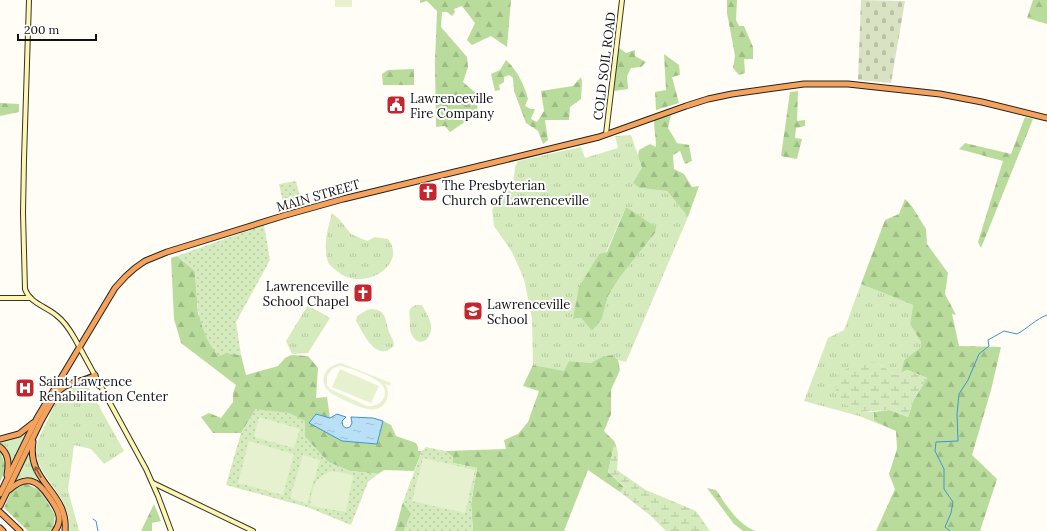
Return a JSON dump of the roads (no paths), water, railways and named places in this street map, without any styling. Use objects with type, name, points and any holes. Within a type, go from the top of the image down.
[{"type":"highway","name":"MAIN STREET","points":[[80,347],[106,301],[118,284],[132,270],[152,258],[286,215],[343,199],[606,134],[671,110],[708,99],[757,90],[804,84],[848,84],[940,94],[1047,118]]},
{"type":"highway","points":[[7,492],[39,419],[57,392],[80,347]]},
{"type":"highway","points":[[5,484],[39,419],[80,347]]},
{"type":"highway","points":[[86,380],[95,375]]},
{"type":"highway","points":[[57,392],[72,382],[86,380],[93,381],[100,386]]},
{"type":"highway","points":[[0,439],[19,434],[39,419]]},
{"type":"highway","points":[[39,419],[33,441],[33,463],[37,473],[55,496],[63,510],[66,521],[65,531]]},
{"type":"highway","points":[[0,447],[6,453],[8,460],[0,506]]},
{"type":"highway","points":[[2,494],[22,481],[32,481],[39,484],[58,512],[59,522],[55,531]]},
{"type":"highway","points":[[0,512],[20,531]]},
{"type":"highway","points":[[4,516],[25,531]]},
{"type":"highway","points":[[0,528],[3,531]]},
{"type":"street","points":[[29,0],[23,213],[24,285],[30,298],[62,320],[80,347],[153,483],[171,531]]},
{"type":"street","name":"COLD SOIL ROAD","points":[[606,134],[622,0]]},
{"type":"street","points":[[0,298],[30,298]]},
{"type":"street","points":[[153,483],[253,531]]},
{"type":"water","points":[[316,414],[330,418],[337,414],[346,417],[342,421],[343,426],[346,428],[350,427],[352,423],[351,417],[373,418],[383,421],[377,444],[342,441],[309,423]]},
{"type":"waterway","points":[[950,531],[945,527],[951,513],[953,502],[944,489],[944,469],[935,451],[936,442],[958,441],[957,414],[959,394],[968,380],[979,354],[989,346],[988,340],[1004,331],[1017,334],[1047,315]]},
{"type":"waterway","points":[[93,519],[96,521],[98,531]]},
{"type":"place","name":"Lawrenceville Fire Company","points":[[396,105]]},
{"type":"place","name":"The Presbyterian Church of Lawrenceville","points":[[428,192]]},
{"type":"place","name":"Lawrenceville School Chapel","points":[[363,293]]},
{"type":"place","name":"Lawrenceville School","points":[[473,311]]},
{"type":"place","name":"Saint Lawrence Rehabilitation Center","points":[[25,388]]}]
